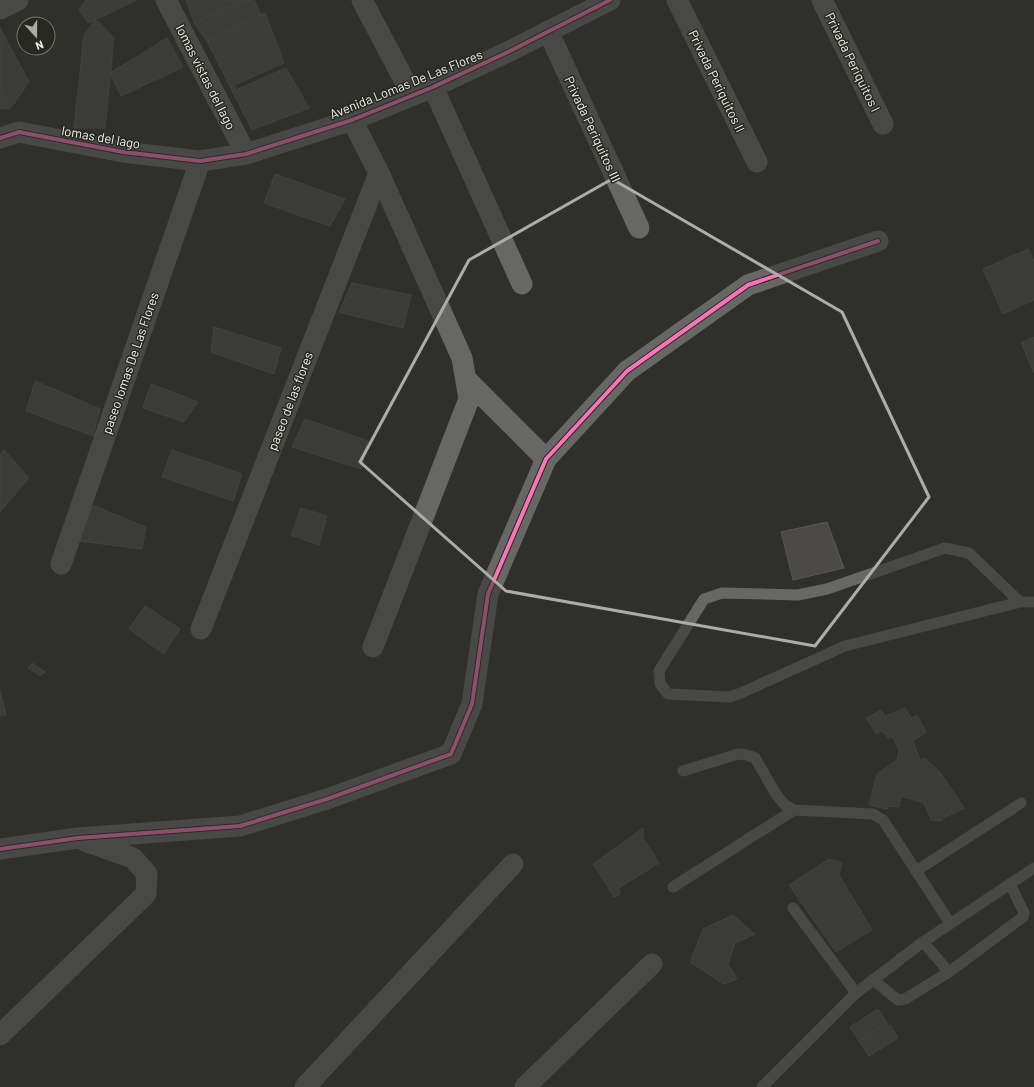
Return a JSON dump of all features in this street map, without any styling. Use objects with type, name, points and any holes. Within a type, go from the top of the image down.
[{"type":"street","points":[[0,9],[18,0]]},
{"type":"street","name":"lomas vistas del lago","points":[[166,0],[246,154]]},
{"type":"street","points":[[362,0],[412,95]]},
{"type":"street","name":"Avenida Lomas De Las Flores","points":[[200,161],[246,154],[352,120],[433,86],[510,51],[610,0]]},
{"type":"street","name":"Privada Periquitos II","points":[[677,0],[757,162]]},
{"type":"street","name":"Privada Periquitos I","points":[[822,0],[883,124]]},
{"type":"street","name":"Privada Periquitos III","points":[[548,31],[638,228]]},
{"type":"street","points":[[433,86],[522,284]]},
{"type":"street","points":[[352,120],[379,173],[462,358],[469,399],[373,647]]},
{"type":"street","name":"lomas del lago","points":[[0,138],[19,132],[124,152],[200,161]]},
{"type":"street","name":"paseo lomas De Las Flores","points":[[61,564],[200,161]]},
{"type":"street","name":"paseo de las flores","points":[[201,628],[379,173]]},
{"type":"street","points":[[0,849],[78,838],[240,826],[327,799],[451,754],[472,704],[488,594],[546,459],[627,371],[748,285],[878,241]]},
{"type":"street","points":[[466,379],[546,459]]},
{"type":"street","points":[[0,1035],[146,894],[147,874],[133,858],[78,838]]},
{"type":"street","points":[[305,1087],[513,864]]},
{"type":"street","points":[[525,1087],[652,964]]},
{"type":"lane","points":[[1020,602],[969,554],[945,548],[826,589],[798,595],[722,593],[704,599],[659,671],[660,684],[668,694],[730,696],[741,693],[845,646],[1020,602],[1034,602]]},
{"type":"lane","points":[[683,771],[738,754],[747,755],[755,758],[776,794],[785,805],[794,810],[873,814],[883,820],[950,924]]},
{"type":"lane","points":[[916,871],[1021,804]]},
{"type":"lane","points":[[673,887],[794,810]]},
{"type":"lane","points":[[762,1087],[856,993],[923,942],[1034,868]]},
{"type":"lane","points":[[873,980],[898,1000],[905,999],[949,972],[1023,917],[1024,913],[1010,884]]},
{"type":"lane","points":[[793,908],[856,993]]},
{"type":"lane","points":[[923,942],[949,972]]},
{"type":"highlighted area","points":[[612,179],[842,312],[929,497],[815,646],[506,591],[360,462],[469,260]]},
{"type":"building","points":[[86,0],[137,0],[88,23],[79,10]]},
{"type":"building","points":[[186,0],[245,0],[194,23]]},
{"type":"building","points":[[245,0],[254,0],[261,15],[207,41],[194,23]]},
{"type":"building","points":[[265,13],[284,63],[230,87],[207,41]]},
{"type":"building","points":[[96,19],[114,38],[105,128],[74,128],[84,35]]},
{"type":"building","points":[[0,28],[29,82],[10,109],[0,88]]},
{"type":"building","points":[[167,38],[183,67],[121,96],[110,73]]},
{"type":"building","points":[[286,68],[309,108],[252,130],[230,87],[234,85],[236,90]]},
{"type":"building","points":[[0,88],[10,109],[0,108]]},
{"type":"building","points":[[275,174],[345,199],[330,226],[264,203]]},
{"type":"building","points":[[1028,249],[1034,261],[1034,300],[1003,314],[983,269]]},
{"type":"building","points":[[352,283],[411,295],[403,328],[339,312]]},
{"type":"building","points":[[214,327],[281,348],[274,374],[211,352]]},
{"type":"building","points":[[1034,337],[1034,373],[1021,343]]},
{"type":"building","points":[[35,381],[100,409],[93,436],[26,411]]},
{"type":"building","points":[[151,384],[198,402],[184,422],[143,408]]},
{"type":"building","points":[[305,419],[368,441],[361,469],[292,447]]},
{"type":"building","points":[[4,450],[29,478],[0,512],[0,455]]},
{"type":"building","points":[[172,450],[242,474],[233,501],[162,477]]},
{"type":"building","points":[[90,504],[146,527],[142,549],[79,541]]},
{"type":"building","points":[[301,508],[327,516],[319,545],[291,535]]},
{"type":"building","points":[[827,522],[844,568],[793,580],[781,532]]},
{"type":"building","points":[[145,606],[180,629],[164,654],[129,629]]},
{"type":"building","points":[[32,663],[45,672],[40,676],[28,668]]},
{"type":"building","points":[[0,690],[6,715],[0,716]]},
{"type":"building","points":[[905,708],[911,718],[917,715],[926,732],[913,741],[920,760],[925,758],[940,772],[964,808],[943,818],[942,821],[931,820],[924,803],[901,796],[899,807],[890,806],[887,809],[869,805],[877,774],[897,760],[899,750],[892,736],[889,739],[882,731],[876,734],[866,718],[881,710],[885,716]]},
{"type":"building","points":[[643,828],[643,838],[659,863],[619,888],[620,894],[614,897],[593,864]]},
{"type":"building","points":[[829,859],[842,863],[839,875],[872,930],[836,952],[789,885]]},
{"type":"building","points":[[733,915],[755,934],[735,943],[728,964],[737,979],[724,984],[690,962],[703,929]]},
{"type":"building","points":[[878,1009],[887,1023],[859,1041],[850,1027]]},
{"type":"building","points":[[886,1023],[888,1026],[890,1025],[898,1038],[869,1056],[859,1041]]},
{"type":"cycle path","points":[[0,138],[19,132],[123,152],[200,161],[246,154],[352,120],[433,87],[510,51],[610,0]]},
{"type":"cycle path","points":[[0,849],[78,838],[240,826],[327,799],[451,754],[472,704],[488,594],[546,459],[627,371],[748,285],[878,241]]}]
